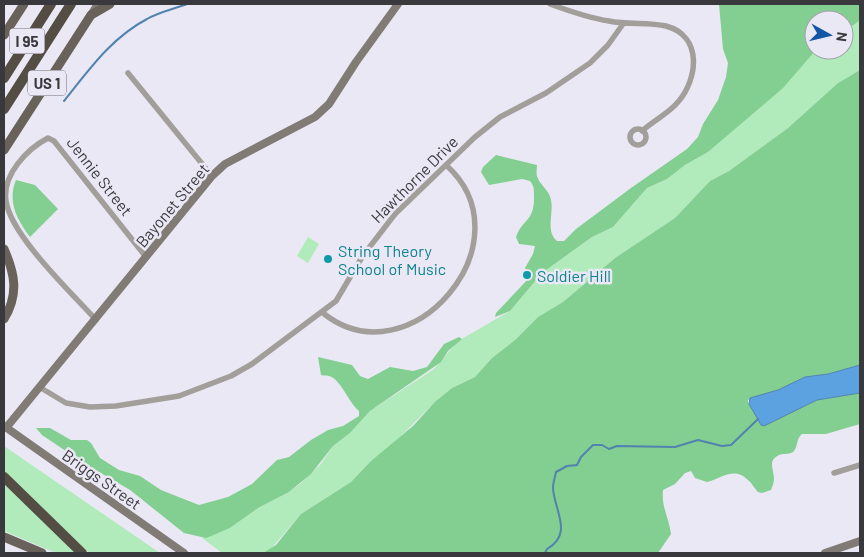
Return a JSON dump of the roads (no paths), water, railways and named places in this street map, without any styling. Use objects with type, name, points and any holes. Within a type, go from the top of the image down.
[{"type":"highway","name":"I 95","points":[[4,78],[51,4]]},
{"type":"highway","name":"I 95","points":[[4,110],[71,4]]},
{"type":"highway","points":[[4,478],[82,553]]},
{"type":"main road","points":[[4,35],[24,4]]},
{"type":"main road","name":"US 1","points":[[4,150],[91,15],[110,4]]},
{"type":"main road","points":[[4,250],[14,273],[14,288],[11,306],[4,319]]},
{"type":"main road","points":[[4,537],[42,553]]},
{"type":"street","points":[[91,15],[98,4]]},
{"type":"street","name":"Bayonet Street","points":[[5,427],[41,388],[212,176],[225,164],[315,117],[328,104],[398,4]]},
{"type":"street","points":[[550,4],[586,16],[623,24],[659,25],[673,29],[686,39],[694,58],[693,76],[682,98],[667,113],[642,131]]},
{"type":"street","name":"Hawthorne Drive","points":[[41,388],[66,403],[96,407],[138,404],[179,396],[238,372],[323,313],[336,301],[362,257],[395,214],[475,137],[500,117],[546,93],[590,63],[608,45],[623,24]]},
{"type":"street","points":[[128,73],[212,176]]},
{"type":"street","name":"Jennie Street","points":[[96,320],[39,256],[12,221],[6,202],[6,190],[22,158],[37,144],[48,138],[54,141],[146,257]]},
{"type":"street","points":[[323,313],[337,324],[357,330],[375,332],[392,330],[409,326],[426,315],[452,290],[464,273],[471,255],[476,218],[472,201],[464,186],[446,165]]},
{"type":"street","name":"Briggs Street","points":[[5,427],[184,553]]},
{"type":"street","points":[[834,473],[860,465]]},
{"type":"street","points":[[825,553],[860,541]]},
{"type":"water","points":[[860,365],[860,393],[817,400],[764,426],[761,425],[749,404],[750,398],[778,390],[805,377],[828,374]]},
{"type":"waterway","points":[[64,101],[92,66],[122,35],[162,12],[187,4]]},
{"type":"waterway","points":[[545,553],[555,543],[561,529],[553,488],[556,472],[567,466],[577,465],[581,457],[593,445],[602,445],[609,449],[617,446],[675,447],[698,440],[722,446],[731,445],[758,419]]},
{"type":"place","name":"String Theory School of Music","points":[[328,259]]},
{"type":"place","name":"Soldier Hill","points":[[527,275]]}]
